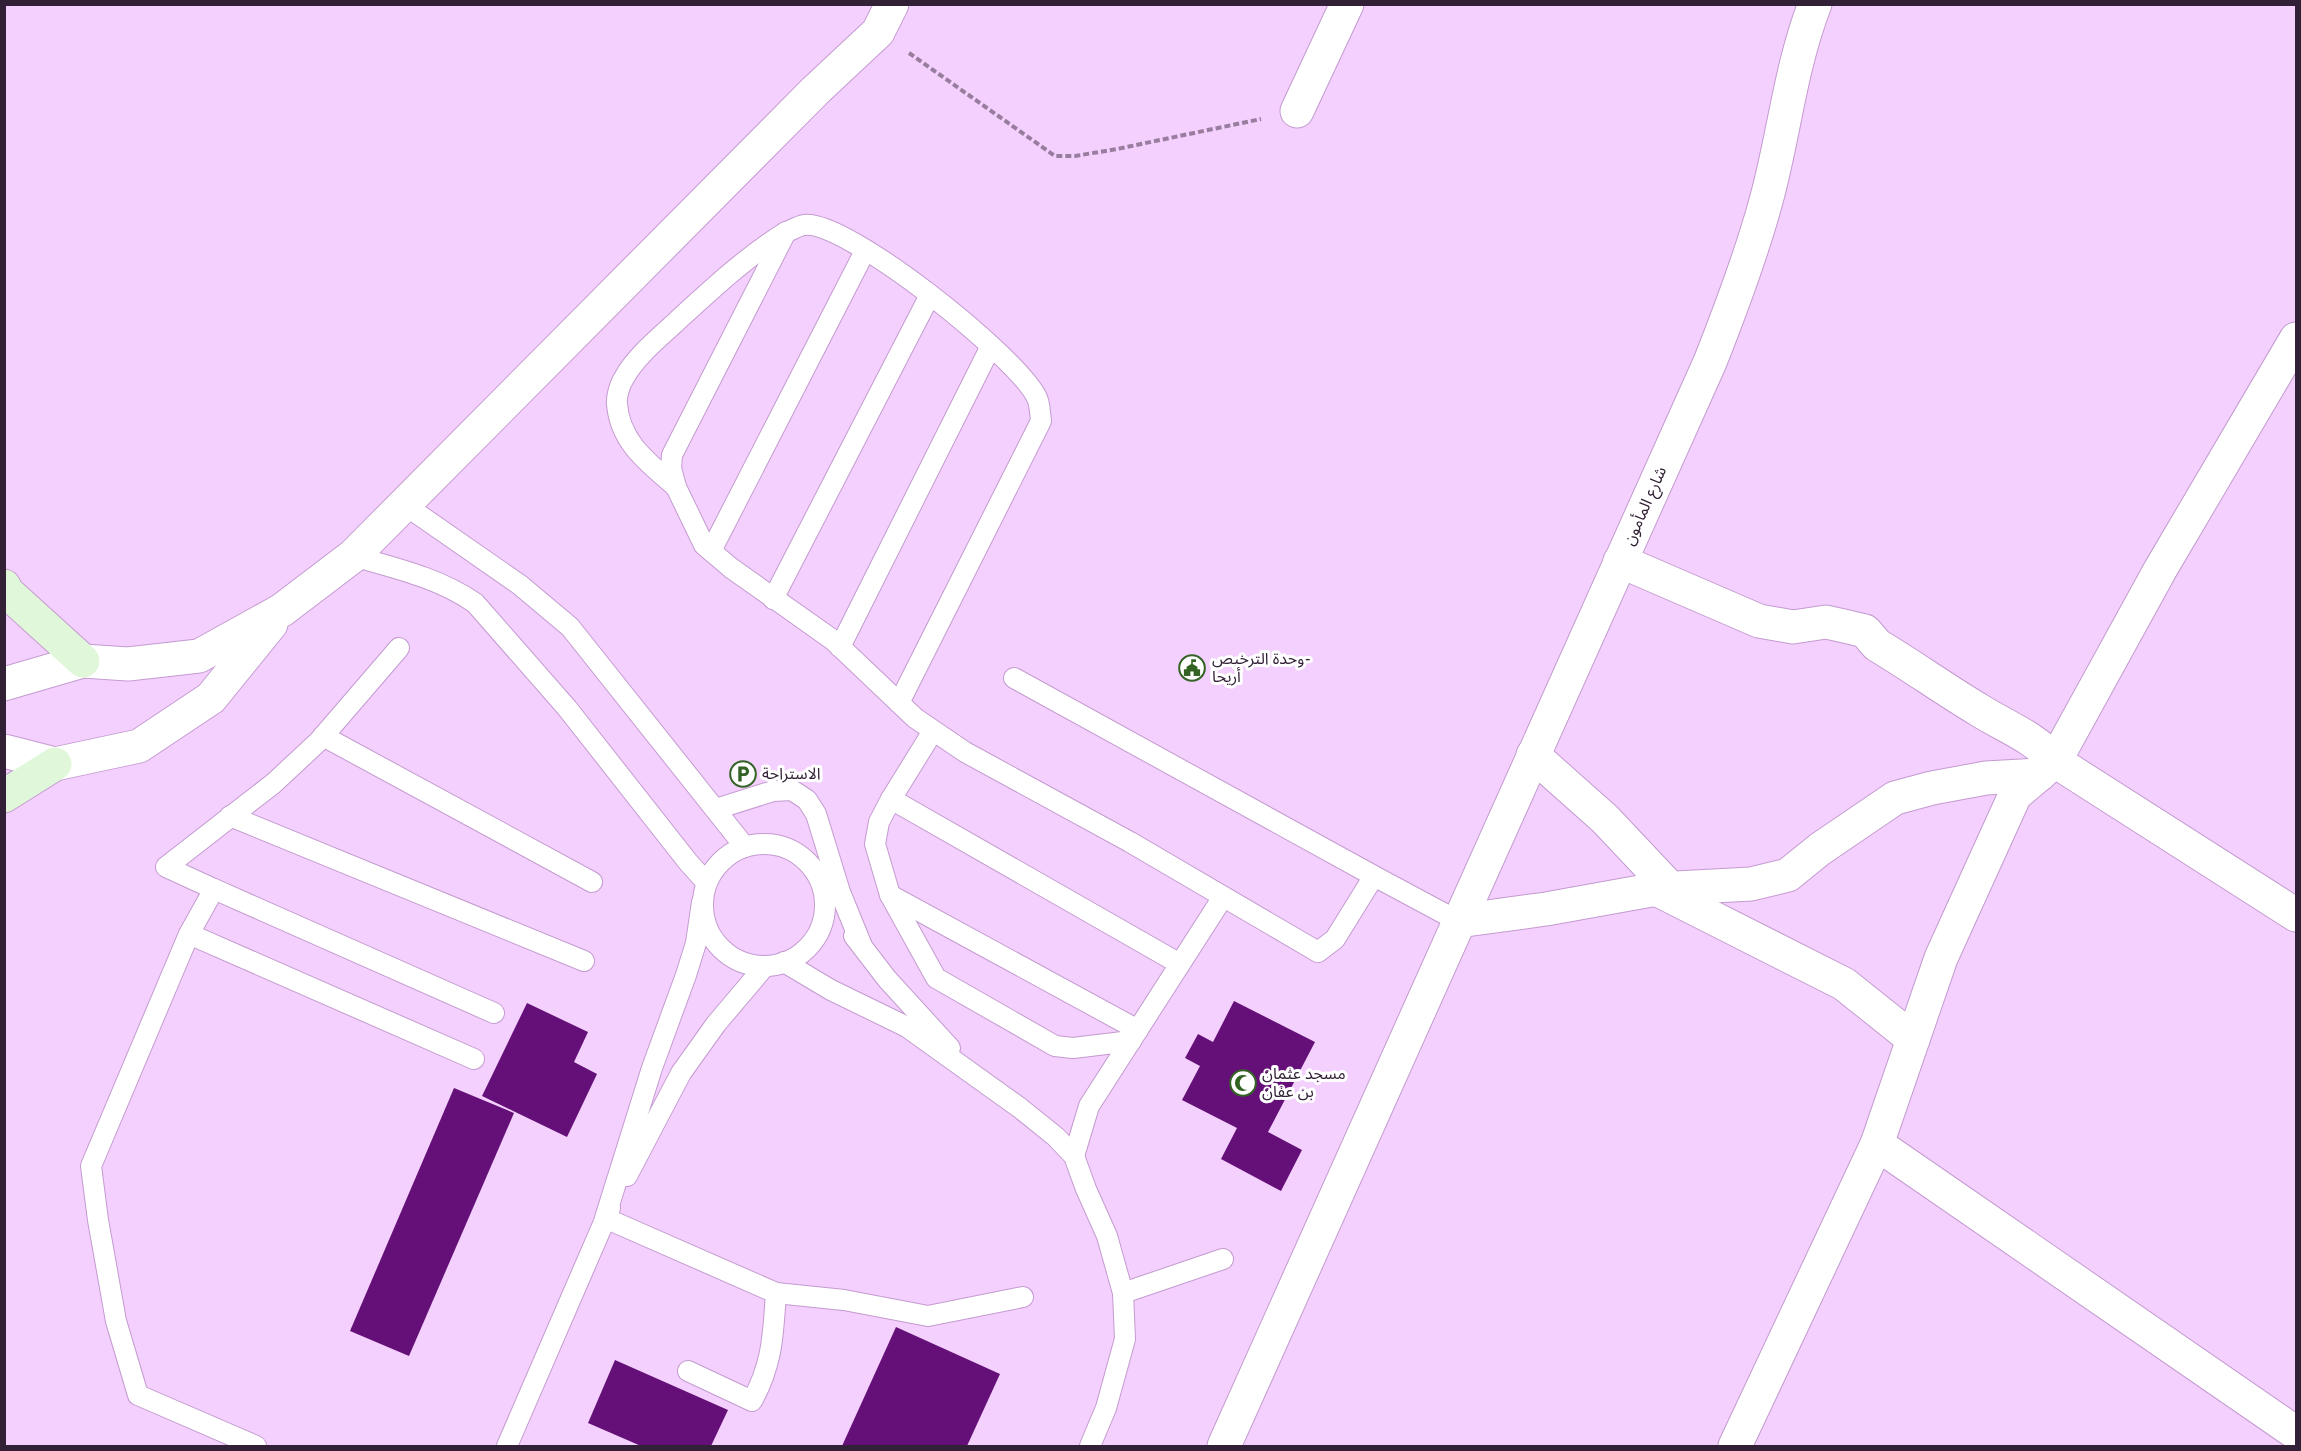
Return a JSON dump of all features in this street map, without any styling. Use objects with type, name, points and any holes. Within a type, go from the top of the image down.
[{"type":"main road","points":[[4,586],[7,592],[83,661]]},
{"type":"main road","points":[[4,796],[55,764]]},
{"type":"street","points":[[1297,111],[1347,4]]},
{"type":"street","name":"شارع المأمون","points":[[1224,1446],[1426,990],[1710,362],[1741,284],[1766,202],[1781,141],[1791,81],[1815,4]]},
{"type":"street","points":[[4,684],[83,661],[128,664],[199,656],[282,610],[353,556],[405,505],[885,18]]},
{"type":"street","points":[[1735,1446],[1877,1144],[1941,958],[2015,795],[2047,768],[2160,570],[2291,360]]},
{"type":"street","points":[[1620,561],[1759,621],[1793,627],[1826,622],[1864,631],[1877,645],[1994,720],[2043,747],[2047,768]]},
{"type":"street","points":[[4,751],[55,764],[140,746],[211,698],[282,610]]},
{"type":"street","points":[[1533,755],[1605,819],[1664,889],[1844,984],[1913,1039]]},
{"type":"street","points":[[1458,921],[1664,889],[1751,884],[1788,875],[1820,849],[1895,798],[1932,788],[2047,768],[2296,915]]},
{"type":"street","points":[[1877,1144],[2296,1433]]},
{"type":"lane","points":[[676,487],[634,450],[621,424],[616,402],[623,379],[657,340],[726,276],[757,250],[786,232],[805,224],[832,232],[865,251],[930,295],[1017,370],[1037,398],[1041,421],[899,703]]},
{"type":"lane","points":[[786,232],[672,455],[671,468],[676,487],[705,545],[730,568],[840,647],[915,718],[933,731],[965,752],[1130,842],[1318,952],[1335,939],[1374,876]]},
{"type":"lane","points":[[711,551],[865,251]]},
{"type":"lane","points":[[773,598],[930,295]]},
{"type":"lane","points":[[840,647],[991,346]]},
{"type":"lane","points":[[405,505],[520,585],[570,627],[745,847]]},
{"type":"lane","points":[[353,556],[456,590],[475,603],[567,708],[706,882]]},
{"type":"lane","points":[[399,648],[323,736],[274,783],[166,867],[494,1013]]},
{"type":"lane","points":[[1014,678],[1458,921]]},
{"type":"lane","points":[[933,731],[879,822],[875,844],[890,896],[936,978],[1055,1046],[1073,1048],[1135,1035]]},
{"type":"lane","points":[[323,736],[592,882]]},
{"type":"lane","points":[[716,809],[773,791],[792,790],[807,800],[816,814],[840,892],[862,946]]},
{"type":"lane","points":[[891,799],[1180,964]]},
{"type":"lane","points":[[230,816],[584,961]]},
{"type":"lane","points":[[507,1446],[605,1218],[681,1073],[716,1024],[774,964],[801,953],[815,938],[823,921],[825,902],[821,881],[810,863],[793,850],[774,843],[753,844],[734,851],[717,864],[706,882],[696,943],[652,1068],[605,1218]]},
{"type":"lane","points":[[214,889],[189,934],[91,1166],[116,1321],[138,1395],[256,1446]]},
{"type":"lane","points":[[890,896],[1135,1035]]},
{"type":"lane","points":[[1074,1156],[1089,1106],[1223,897]]},
{"type":"lane","points":[[702,902],[705,923],[714,941],[728,954],[745,963],[774,964],[907,1028],[974,1074],[1056,1137],[1074,1156],[1107,1236],[1123,1293],[1125,1339],[1106,1408],[1090,1446]]},
{"type":"lane","points":[[825,902],[887,979],[974,1074]]},
{"type":"lane","points":[[189,934],[474,1059]]},
{"type":"lane","points":[[605,1218],[776,1293],[844,1300],[928,1316],[1023,1297]]},
{"type":"lane","points":[[1123,1293],[1223,1259]]},
{"type":"lane","points":[[688,1371],[752,1401],[771,1357],[776,1293]]},
{"type":"path","points":[[885,18],[1055,156],[1075,156],[1117,149],[1297,111]]},
{"type":"building","name":"مسجد عثمان بن عفان","points":[[1234,1001],[1315,1042],[1268,1132],[1302,1150],[1281,1191],[1221,1159],[1237,1128],[1182,1100],[1200,1066],[1185,1058],[1198,1034],[1213,1042]]},
{"type":"building","points":[[527,1003],[588,1032],[574,1062],[597,1074],[567,1137],[482,1096]]},
{"type":"building","points":[[454,1088],[514,1113],[409,1356],[350,1331]]},
{"type":"building","points":[[896,1327],[1000,1374],[967,1446],[842,1446]]},
{"type":"building","points":[[615,1360],[728,1410],[711,1446],[641,1446],[588,1423]]},
{"type":"place","name":"وحدة الترخيص- أريحا","points":[[1192,668]]},
{"type":"place","name":"الاستراحة","points":[[743,774]]},
{"type":"place","name":"مسجد عثمان بن عفان","points":[[1243,1083]]}]
